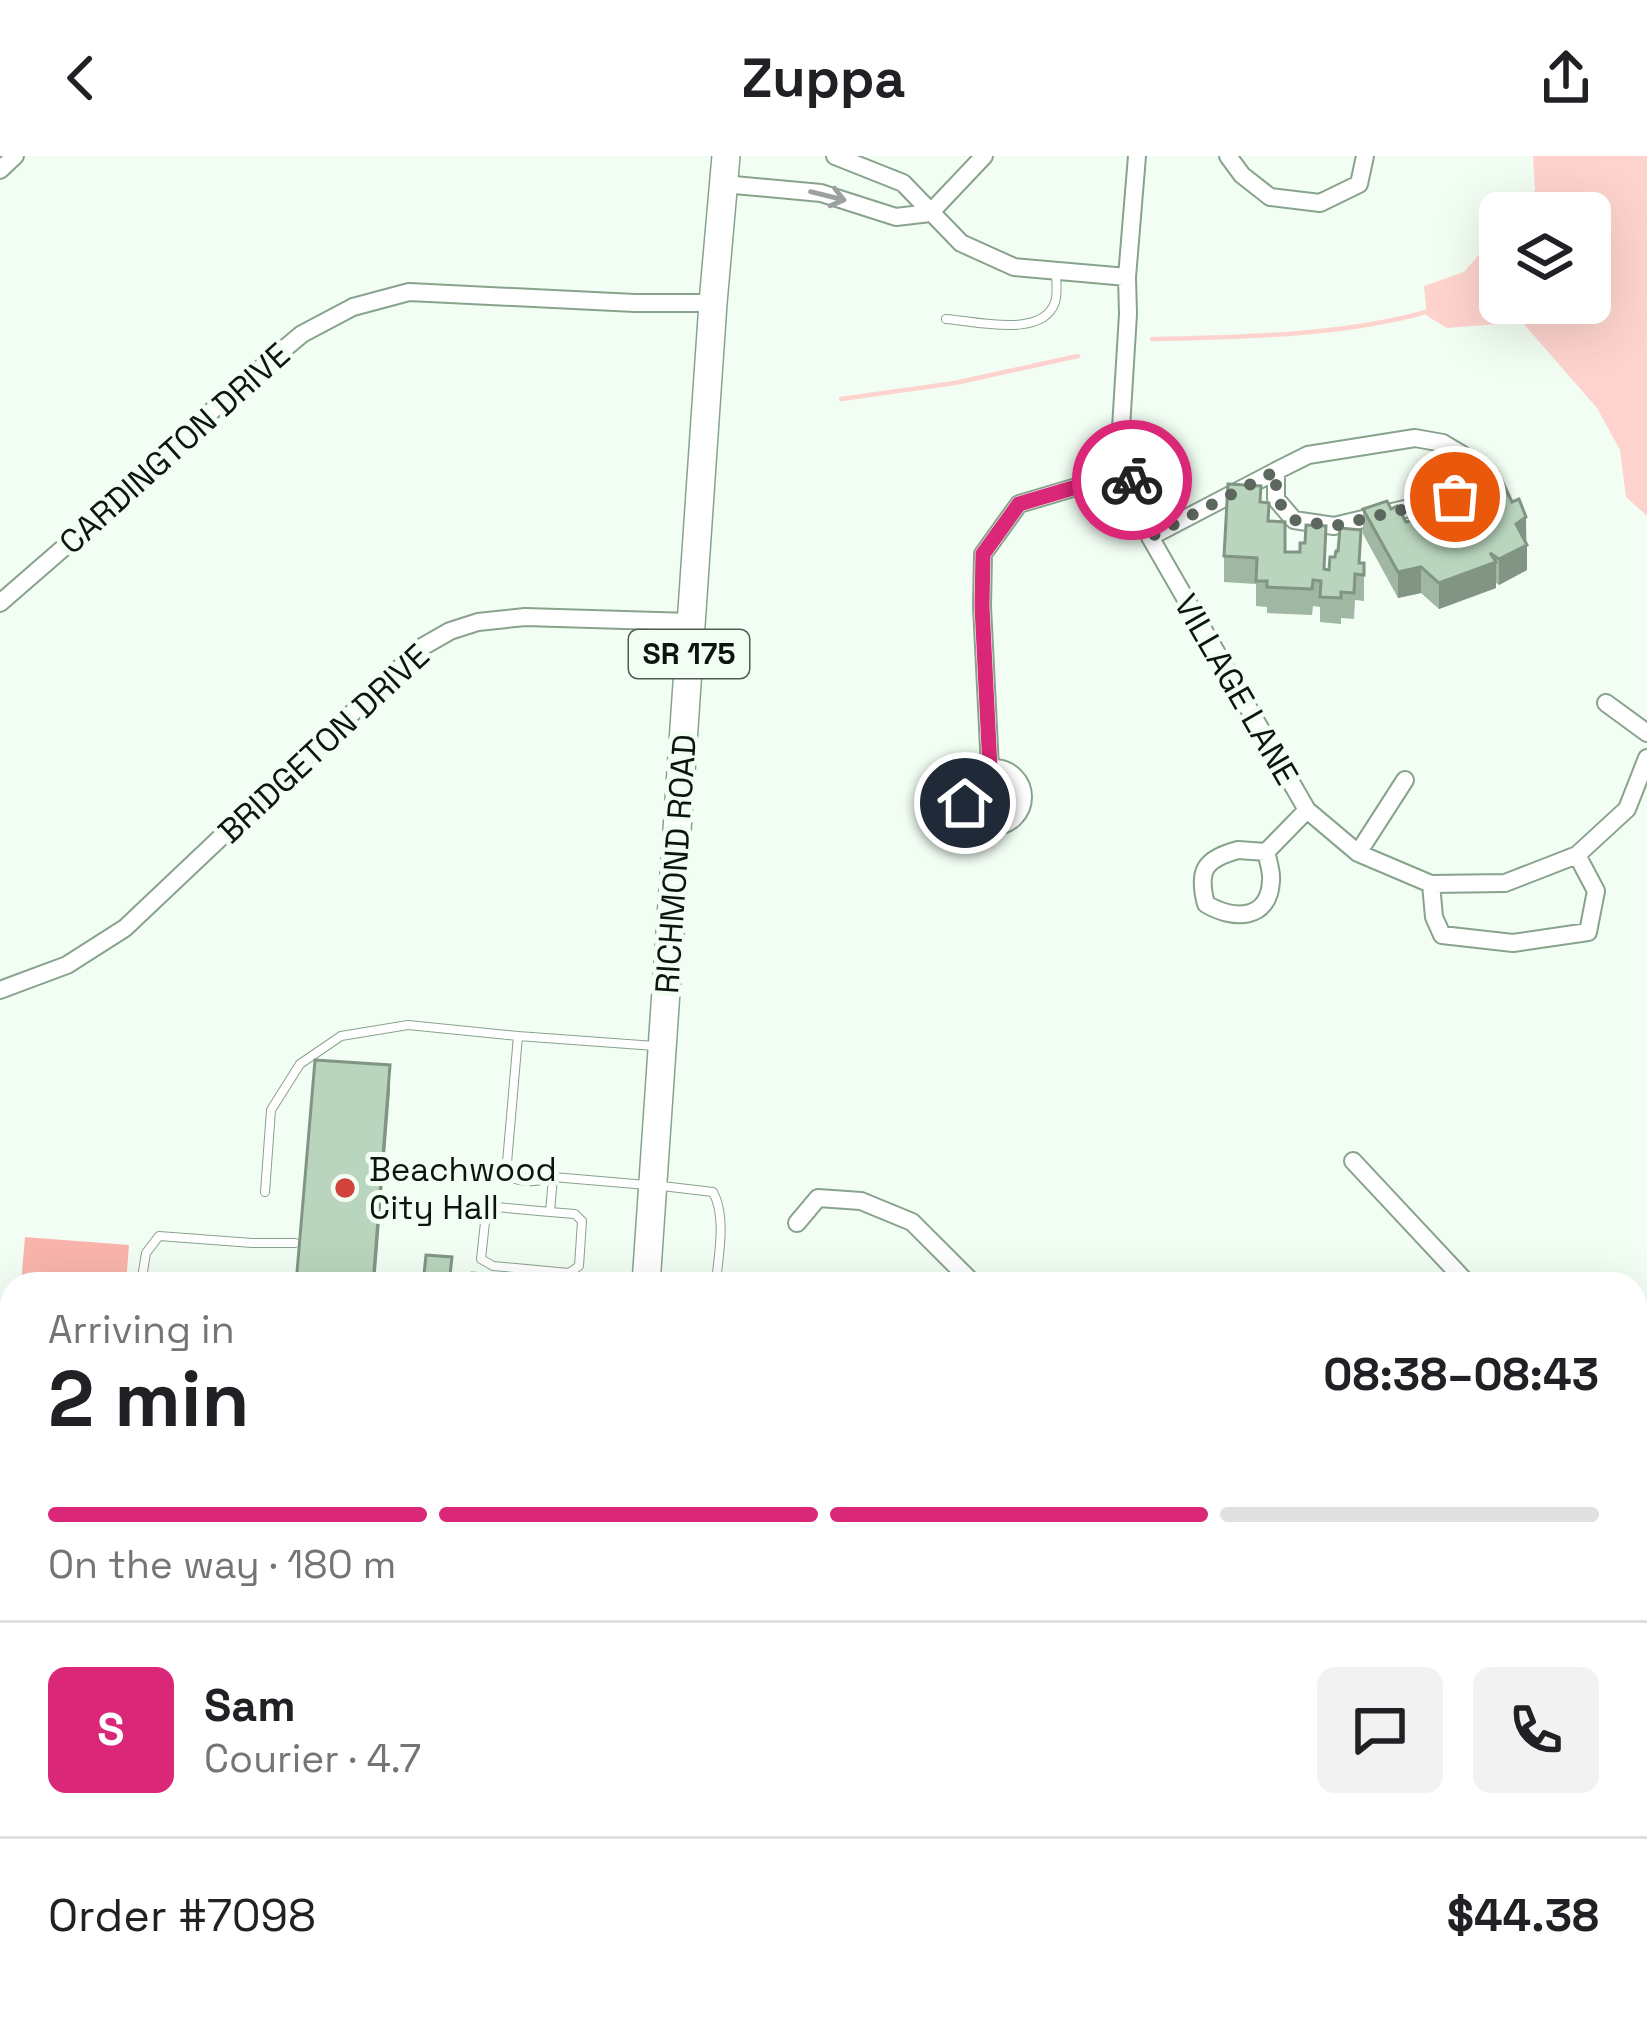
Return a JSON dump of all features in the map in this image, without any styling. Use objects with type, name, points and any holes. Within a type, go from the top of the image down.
[{"type":"main road","name":"RICHMOND ROAD","points":[[647,1272],[724,170]]},
{"type":"street","points":[[0,170],[15,156]]},
{"type":"street","points":[[835,156],[903,183],[961,243],[1013,267],[1127,277]]},
{"type":"street","points":[[724,170],[896,217],[930,213],[984,156]]},
{"type":"street","name":"VILLAGE LANE","points":[[1137,156],[1121,428],[1130,474],[1150,537],[1307,811],[1358,853],[1431,884],[1505,883],[1577,855],[1627,809],[1647,758]]},
{"type":"street","points":[[1228,156],[1242,175],[1270,197],[1320,203],[1360,184],[1365,156]]},
{"type":"street","name":"CARDINGTON DRIVE","points":[[0,603],[230,393],[302,334],[353,307],[409,292],[713,303]]},
{"type":"street","points":[[1150,537],[1276,471],[1308,455],[1415,438],[1443,443],[1463,455],[1466,477],[1455,497],[1334,526],[1294,520],[1276,499],[1276,471]]},
{"type":"street","points":[[990,768],[983,554],[1019,504],[1130,474]]},
{"type":"street","name":"BRIDGETON DRIVE","points":[[0,990],[67,965],[125,928],[422,647],[450,631],[478,622],[525,617],[691,622]]},
{"type":"street","points":[[1606,703],[1647,733]]},
{"type":"street","points":[[1358,853],[1405,780]]},
{"type":"street","points":[[1266,852],[1271,881],[1264,902],[1252,914],[1233,916],[1206,904],[1202,881],[1206,866],[1217,856],[1238,850],[1266,852],[1307,811]]},
{"type":"street","points":[[1431,884],[1434,917],[1442,934],[1513,943],[1588,932],[1596,891],[1577,855]]},
{"type":"street","points":[[1353,1161],[1457,1272]]},
{"type":"street","points":[[797,1223],[818,1198],[861,1201],[912,1222],[962,1272]]},
{"type":"lane","points":[[946,319],[1024,326],[1046,317],[1055,302],[1056,271]]},
{"type":"lane","points":[[265,1192],[271,1110],[299,1064],[341,1036],[408,1025],[662,1047]]},
{"type":"lane","points":[[518,1036],[506,1174],[516,1168],[540,1170],[553,1177],[713,1192],[720,1213],[717,1272]]},
{"type":"lane","points":[[550,1212],[553,1177]]},
{"type":"lane","points":[[558,1272],[493,1266],[482,1259],[486,1213],[496,1207],[574,1214],[582,1221],[579,1266],[572,1272]]},
{"type":"lane","points":[[143,1272],[146,1253],[159,1236],[295,1243]]},
{"type":"shaded area","points":[[1533,156],[1647,156],[1647,516],[1626,497],[1620,450],[1597,408],[1524,324],[1611,324],[1611,192],[1535,190]]},
{"type":"shaded area","points":[[1479,254],[1479,324],[1497,324],[1447,328],[1427,316],[1424,286],[1464,272]]},
{"type":"shaded area","points":[[25,1237],[129,1245],[127,1272],[22,1272]]},
{"type":"building","points":[[1498,472],[1512,502],[1519,499],[1526,517],[1516,524],[1527,545],[1499,559],[1490,553],[1496,562],[1439,583],[1421,567],[1398,572],[1363,509],[1387,501],[1391,509],[1397,506],[1406,522],[1413,520],[1416,525],[1437,517],[1447,530],[1459,527],[1450,506],[1468,498],[1477,512],[1483,505],[1473,483]]},
{"type":"building","points":[[1228,484],[1261,486],[1260,502],[1269,503],[1268,521],[1285,522],[1285,552],[1300,552],[1306,525],[1326,526],[1324,569],[1329,570],[1330,557],[1338,551],[1340,528],[1361,530],[1359,563],[1364,563],[1364,575],[1355,574],[1354,593],[1320,597],[1321,581],[1313,580],[1312,589],[1267,587],[1267,581],[1256,581],[1257,558],[1224,556]]},
{"type":"building","name":"Beachwood City Hall","points":[[315,1060],[390,1065],[374,1272],[297,1272]]},
{"type":"building","points":[[426,1255],[452,1257],[450,1272],[424,1272]]},
{"type":"waterway","points":[[1152,339],[1325,331],[1426,312]]},
{"type":"waterway","points":[[841,399],[955,383],[1078,356]]},
{"type":"way so far","points":[[1132,480],[1150,537],[1276,471],[1276,499],[1294,520],[1334,526],[1455,497]]},
{"type":"place","name":"Beachwood City Hall","points":[[345,1188]]},
{"type":"route","points":[[965,803],[968,782],[990,768],[983,554],[1019,504],[1110,477],[1130,474],[1132,480]]}]
